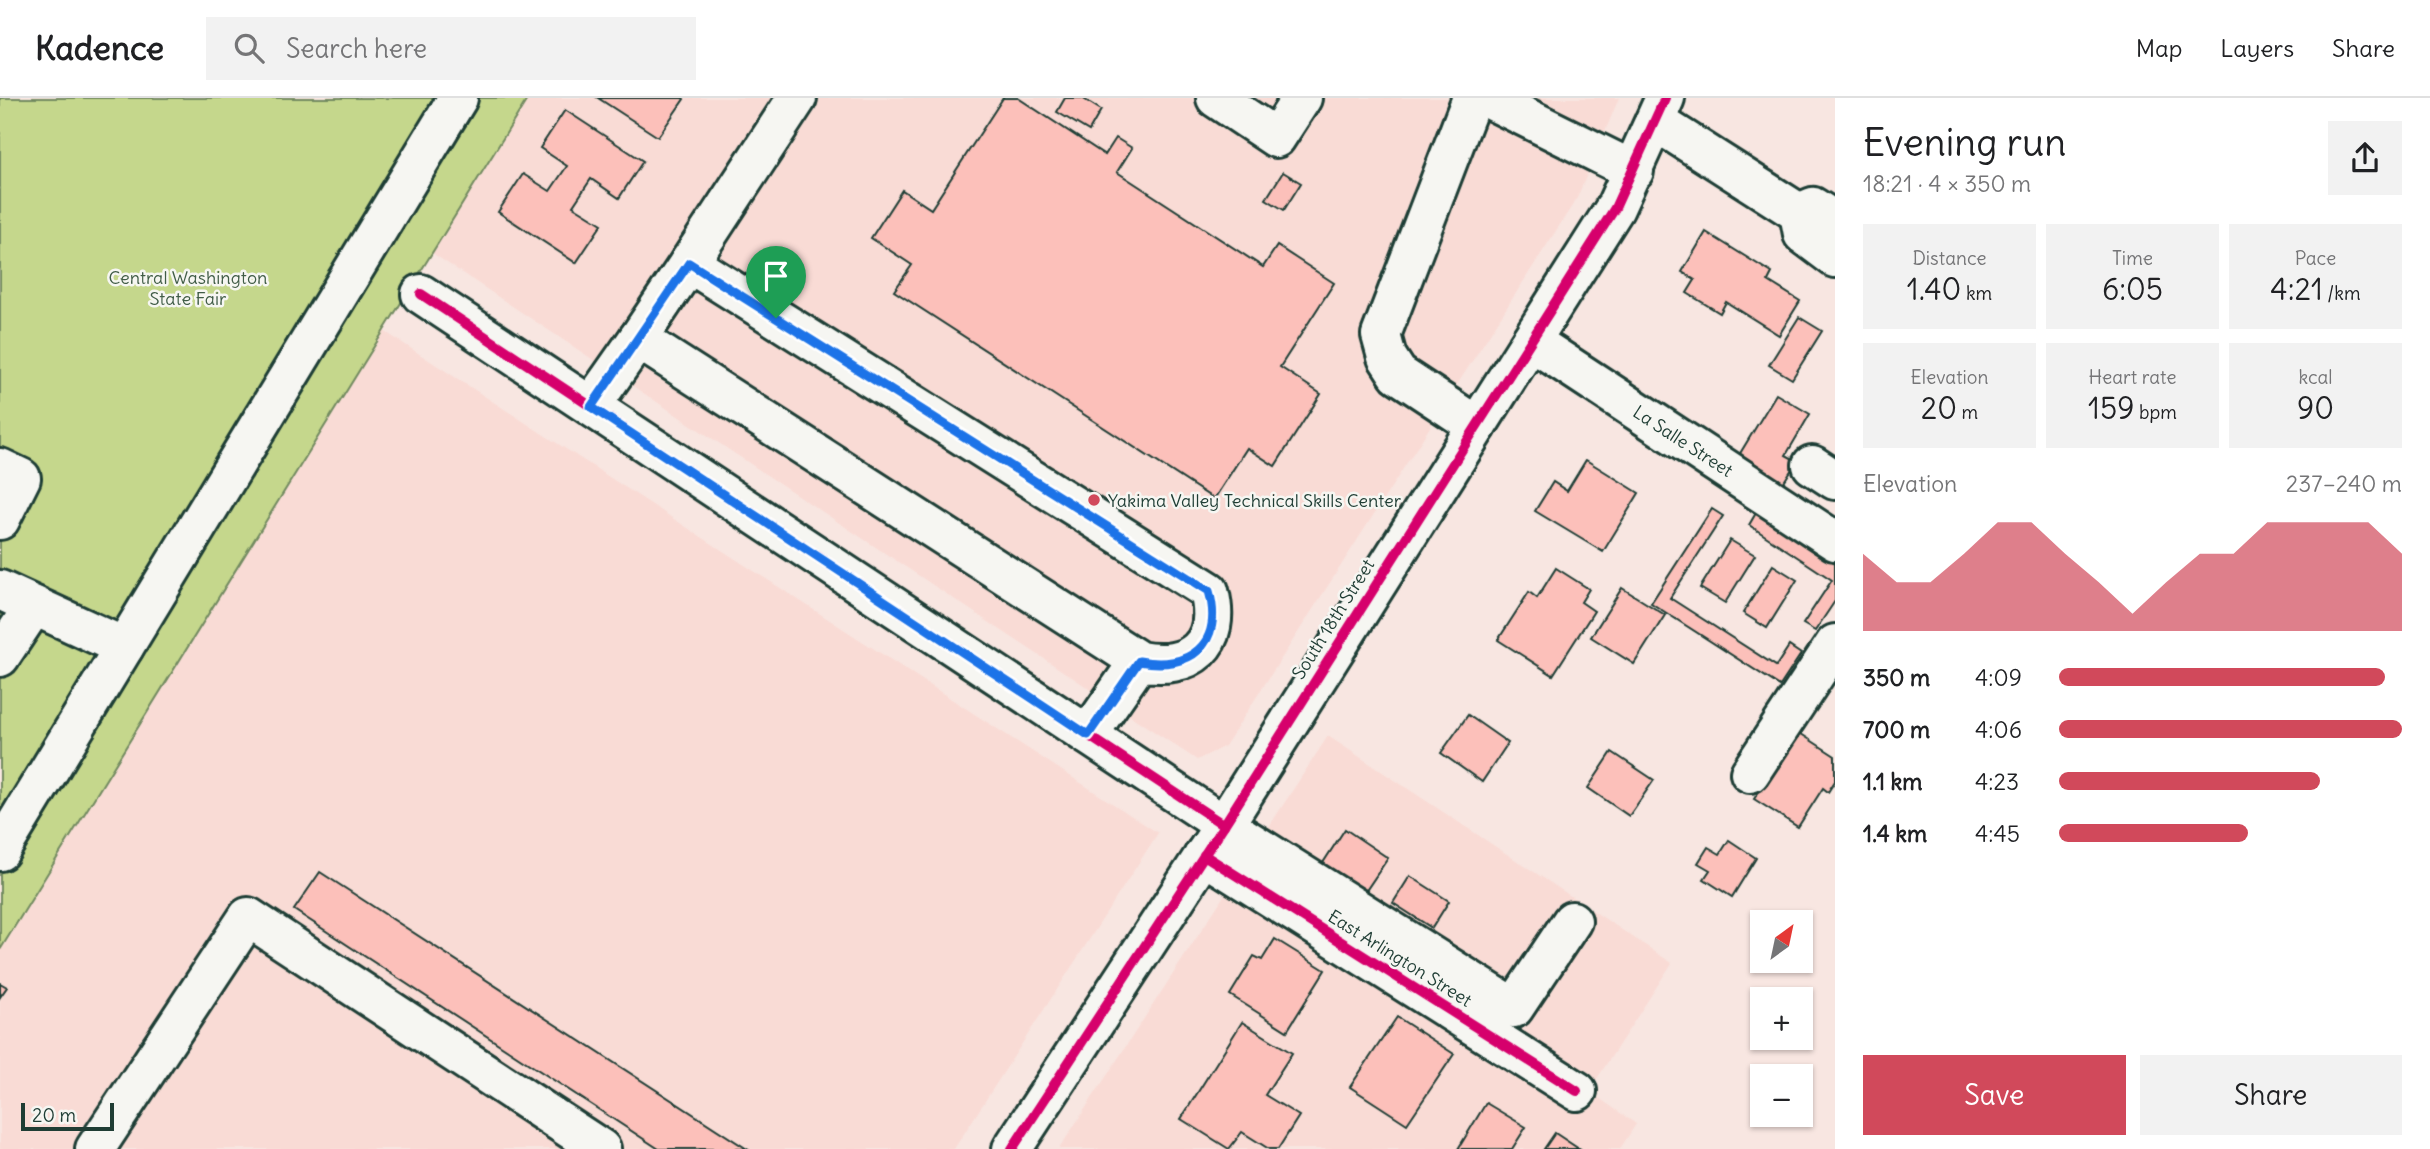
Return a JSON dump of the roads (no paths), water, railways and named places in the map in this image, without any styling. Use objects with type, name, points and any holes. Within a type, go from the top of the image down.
[{"type":"street","points":[[0,851],[458,98]]},
{"type":"street","points":[[591,407],[797,98]]},
{"type":"street","points":[[1216,98],[1276,138],[1302,98]]},
{"type":"street","points":[[1472,98],[1381,335],[1387,357],[1398,374],[1477,426]]},
{"type":"street","points":[[1487,98],[1634,171]]},
{"type":"street","points":[[1660,110],[1817,217],[1803,234],[1835,258]]},
{"type":"street","name":"South 18th Street","points":[[1012,1149],[1214,840],[1615,208],[1660,110]]},
{"type":"street","points":[[638,339],[1139,661],[1163,666],[1188,660],[1208,634],[1213,621],[1209,591],[689,263]]},
{"type":"street","points":[[421,294],[1088,735],[1214,840],[1504,1023],[1577,1091]]},
{"type":"street","name":"La Salle Street","points":[[1531,341],[1835,541]]},
{"type":"street","points":[[0,468],[21,478],[0,520]]},
{"type":"street","points":[[0,590],[124,647]]},
{"type":"street","points":[[0,657],[34,606]]},
{"type":"street","points":[[1750,772],[1834,647]]},
{"type":"street","points":[[1088,735],[1139,661]]},
{"type":"street","points":[[95,1149],[248,917],[601,1149]]},
{"type":"street","points":[[1504,1023],[1572,921]]},
{"type":"place","name":"Yakima Valley Technical Skills Center","points":[[1094,500]]},
{"type":"park label","name":"Central Washington State Fair","points":[[188,287]]}]
